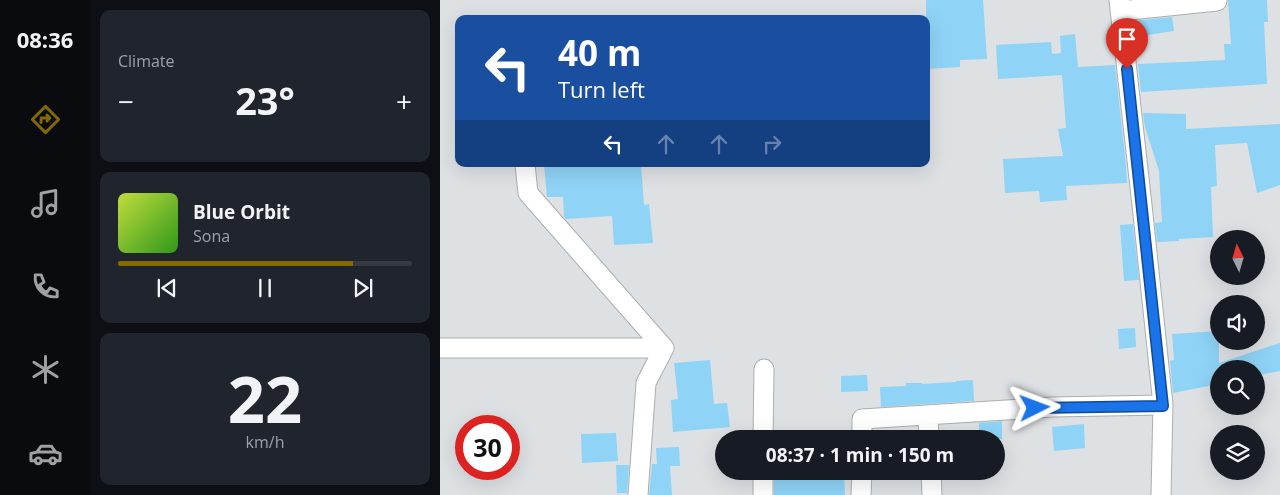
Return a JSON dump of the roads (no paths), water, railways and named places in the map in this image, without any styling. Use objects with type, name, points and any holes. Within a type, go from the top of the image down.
[{"type":"street","points":[[1161,495],[1163,406],[1119,6],[1217,1]]},
{"type":"street","points":[[526,167],[528,193],[664,348]]},
{"type":"street","points":[[440,348],[664,348]]},
{"type":"street","points":[[638,495],[646,382],[664,348]]},
{"type":"street","points":[[764,369],[764,430]]},
{"type":"street","points":[[862,430],[862,419],[1053,407],[1163,406]]},
{"type":"street","points":[[928,415],[929,430]]},
{"type":"street","points":[[764,480],[764,495]]},
{"type":"street","points":[[861,495],[862,480]]},
{"type":"street","points":[[931,480],[932,495]]}]
